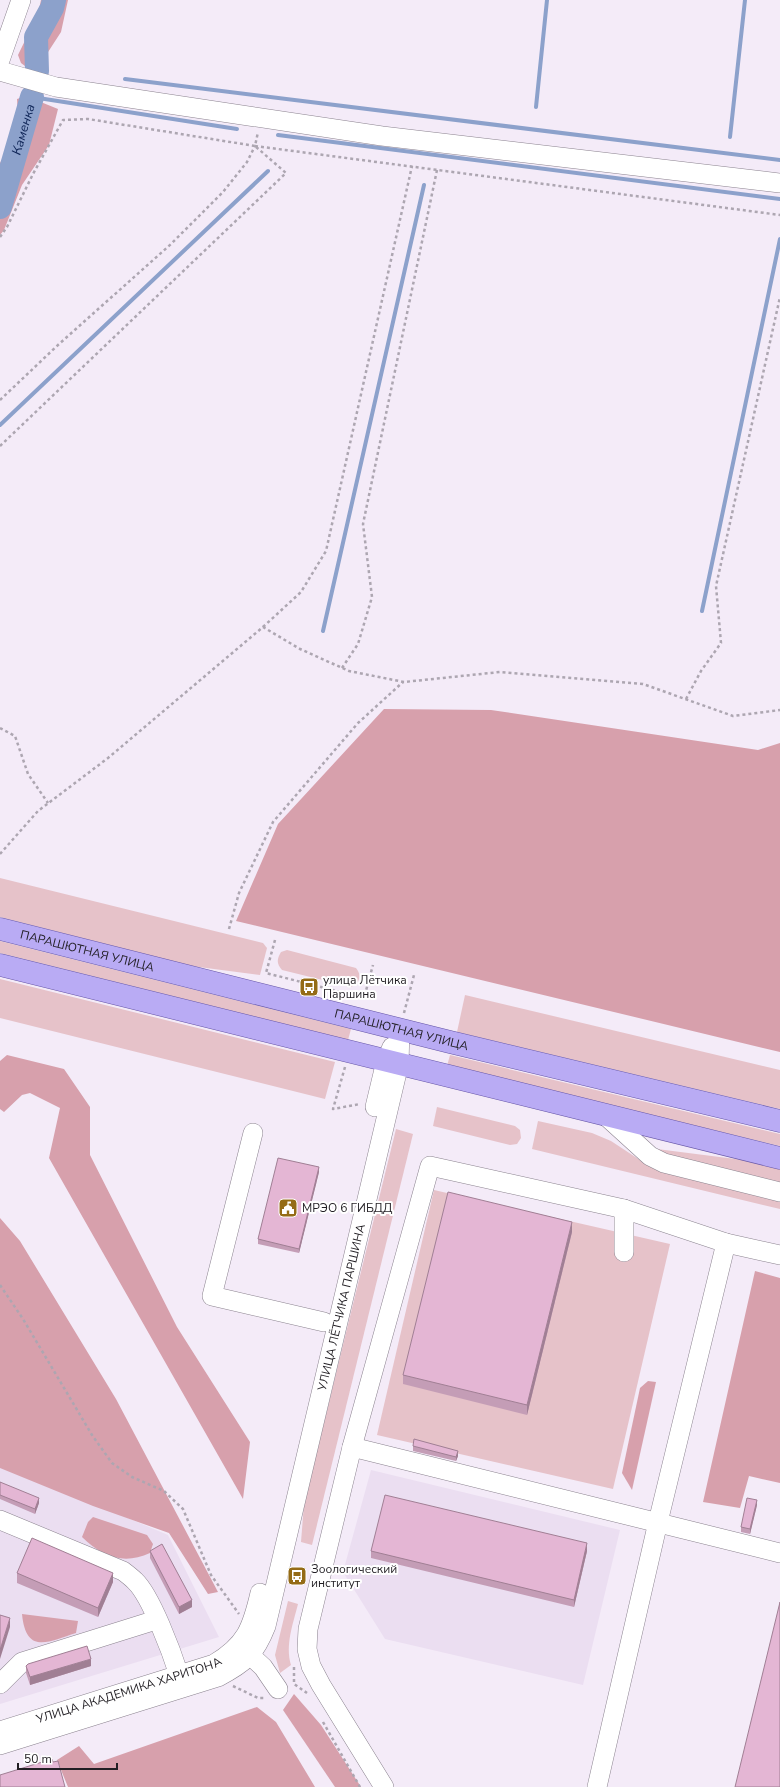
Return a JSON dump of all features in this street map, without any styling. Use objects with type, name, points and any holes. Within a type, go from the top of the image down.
[{"type":"main road","name":"ПАРАШЮТНАЯ УЛИЦА","points":[[0,929],[780,1122]]},
{"type":"main road","points":[[0,965],[780,1158]]},
{"type":"street","points":[[0,60],[21,0]]},
{"type":"street","points":[[0,71],[56,87],[382,136],[780,183]]},
{"type":"street","name":"УЛИЦА ЛЁТЧИКА ПАРШИНА","points":[[251,1656],[260,1641],[266,1626],[400,1029]]},
{"type":"street","name":"УЛИЦА ЛЁТЧИКА ПАРШИНА","points":[[244,1625],[254,1617],[324,1322],[392,1063]]},
{"type":"street","points":[[606,1116],[650,1156],[664,1163],[780,1192]]},
{"type":"street","points":[[253,1133],[212,1296],[324,1322]]},
{"type":"street","points":[[384,1787],[320,1685],[311,1666],[307,1649],[308,1629],[352,1447],[430,1166],[624,1209],[726,1243],[780,1255]]},
{"type":"street","points":[[624,1209],[624,1252]]},
{"type":"street","points":[[597,1787],[658,1522],[726,1243]]},
{"type":"street","points":[[352,1447],[780,1553]]},
{"type":"street","points":[[1,1523],[123,1571],[135,1581],[144,1594],[171,1652],[179,1675]]},
{"type":"street","points":[[0,1684],[22,1662],[156,1620]]},
{"type":"street","name":"УЛИЦА АКАДЕМИКА ХАРИТОНА","points":[[0,1731],[214,1664],[239,1646],[244,1625]]},
{"type":"street","points":[[251,1656],[263,1667],[278,1689]]},
{"type":"street","name":"УЛИЦА АКАДЕМИКА ХАРИТОНА","points":[[0,1745],[218,1677],[237,1667],[251,1656]]},
{"type":"path","points":[[0,400],[58,345],[171,244],[223,192],[247,162],[255,146],[260,117]]},
{"type":"path","points":[[0,237],[7,227],[33,174],[63,120],[88,119],[255,146],[780,215]]},
{"type":"path","points":[[0,446],[286,173],[255,146]]},
{"type":"path","points":[[0,854],[38,811],[108,758],[263,627],[301,592],[326,551],[412,166]]},
{"type":"path","points":[[342,668],[358,644],[372,597],[363,524],[437,170]]},
{"type":"path","points":[[686,699],[701,671],[722,643],[716,586],[780,297]]},
{"type":"path","points":[[263,627],[300,649],[342,668],[404,682],[500,672],[644,684],[733,716],[780,710]]},
{"type":"path","points":[[230,929],[239,893],[273,822],[358,723],[404,682]]},
{"type":"path","points":[[0,728],[15,736],[28,774],[48,803]]},
{"type":"path","points":[[275,940],[266,973],[311,985],[364,998],[373,965]]},
{"type":"path","points":[[400,1029],[414,975]]},
{"type":"path","points":[[345,1067],[333,1109],[367,1103]]},
{"type":"path","points":[[0,1285],[23,1319],[92,1435],[112,1463],[132,1476],[164,1491],[183,1509],[211,1575],[244,1625]]},
{"type":"path","points":[[294,1667],[294,1684],[307,1694],[311,1700]]},
{"type":"path","points":[[322,1720],[360,1787]]},
{"type":"shaded area","points":[[41,0],[68,0],[61,32],[39,66],[29,69],[21,63],[18,55],[38,14]]},
{"type":"shaded area","points":[[26,96],[58,109],[49,145],[22,185],[4,230],[0,235],[0,163],[11,143],[18,117],[17,99]]},
{"type":"shaded area","points":[[384,709],[491,710],[758,750],[780,743],[780,1052],[236,921],[278,824]]},
{"type":"shaded area","points":[[0,878],[263,943],[267,948],[260,975],[191,966],[0,917]]},
{"type":"shaded area","points":[[0,941],[351,1029],[348,1040],[0,953]]},
{"type":"shaded area","points":[[287,950],[356,968],[359,973],[359,979],[351,987],[282,970],[278,963],[278,959],[281,952]]},
{"type":"shaded area","points":[[0,979],[335,1062],[325,1099],[0,1018]]},
{"type":"shaded area","points":[[465,995],[780,1070],[780,1109],[457,1032]]},
{"type":"shaded area","points":[[7,1055],[64,1069],[90,1107],[90,1155],[177,1327],[250,1442],[243,1499],[49,1158],[60,1108],[30,1093],[22,1095],[4,1112],[0,1109],[0,1061]]},
{"type":"shaded area","points":[[450,1055],[780,1134],[780,1146],[447,1066]]},
{"type":"shaded area","points":[[437,1107],[515,1126],[520,1130],[521,1138],[517,1144],[510,1145],[433,1126]]},
{"type":"shaded area","points":[[538,1121],[592,1133],[611,1141],[646,1164],[780,1200],[780,1209],[532,1149]]},
{"type":"shaded area","points":[[396,1129],[413,1134],[312,1545],[301,1542],[304,1504]]},
{"type":"shaded area","points":[[657,1149],[743,1160],[780,1169],[780,1185],[656,1152]]},
{"type":"shaded area","points":[[434,1190],[670,1244],[613,1489],[377,1435]]},
{"type":"shaded area","points":[[0,1218],[20,1241],[116,1399],[218,1592],[208,1594],[169,1533],[93,1506],[0,1468]]},
{"type":"shaded area","points":[[755,1271],[780,1278],[780,1483],[749,1476],[740,1508],[703,1502]]},
{"type":"shaded area","points":[[648,1381],[656,1382],[632,1490],[622,1473],[640,1388]]},
{"type":"shaded area","points":[[0,1464],[168,1535],[219,1637],[0,1704]]},
{"type":"shaded area","points":[[371,1470],[620,1530],[583,1685],[385,1639],[343,1572]]},
{"type":"shaded area","points":[[93,1517],[147,1535],[153,1544],[150,1553],[140,1557],[122,1558],[114,1557],[97,1550],[82,1537],[88,1522]]},
{"type":"shaded area","points":[[288,1601],[298,1604],[289,1642],[289,1657],[291,1665],[280,1673],[275,1655]]},
{"type":"shaded area","points":[[22,1614],[78,1621],[76,1633],[48,1642],[33,1640],[28,1636],[24,1627]]},
{"type":"shaded area","points":[[294,1694],[321,1725],[361,1787],[335,1787],[283,1710]]},
{"type":"shaded area","points":[[257,1707],[276,1722],[315,1787],[68,1787],[57,1760],[79,1746],[94,1764]]},
{"type":"building","name":"МРЭО 6 ГИБДД","points":[[278,1158],[319,1167],[299,1249],[258,1239]]},
{"type":"building","points":[[448,1192],[572,1222],[527,1405],[403,1375]]},
{"type":"building","points":[[414,1439],[458,1451],[456,1457],[413,1446]]},
{"type":"building","points":[[0,1482],[39,1498],[35,1509],[0,1495]]},
{"type":"building","points":[[385,1495],[587,1543],[574,1600],[371,1551]]},
{"type":"building","points":[[747,1498],[757,1500],[750,1529],[741,1527]]},
{"type":"building","points":[[32,1538],[113,1573],[98,1608],[17,1573]]},
{"type":"building","points":[[162,1544],[192,1600],[179,1607],[150,1551]]},
{"type":"building","points":[[780,1602],[780,1787],[735,1787]]},
{"type":"building","points":[[0,1615],[10,1618],[0,1650]]},
{"type":"building","points":[[87,1646],[91,1659],[30,1677],[26,1666],[28,1664]]},
{"type":"building","points":[[52,1759],[53,1762],[58,1761],[65,1787],[0,1787],[0,1775]]},
{"type":"waterway","name":"Каменка","points":[[37,71],[36,37],[52,8],[54,0]]},
{"type":"waterway","points":[[536,107],[547,0]]},
{"type":"waterway","points":[[730,137],[745,0]]},
{"type":"waterway","points":[[125,79],[780,160]]},
{"type":"waterway","points":[[32,97],[237,129]]},
{"type":"waterway","name":"Каменка","points":[[0,207],[32,97]]},
{"type":"waterway","points":[[278,135],[780,199]]},
{"type":"waterway","points":[[0,425],[268,171]]},
{"type":"waterway","points":[[323,631],[424,185]]},
{"type":"waterway","points":[[702,611],[780,239]]},
{"type":"place","name":"улица Лётчика Паршина","points":[[309,987]]},
{"type":"place","name":"МРЭО 6 ГИБДД","points":[[288,1208]]},
{"type":"place","name":"Зоологический институт","points":[[297,1576]]}]
